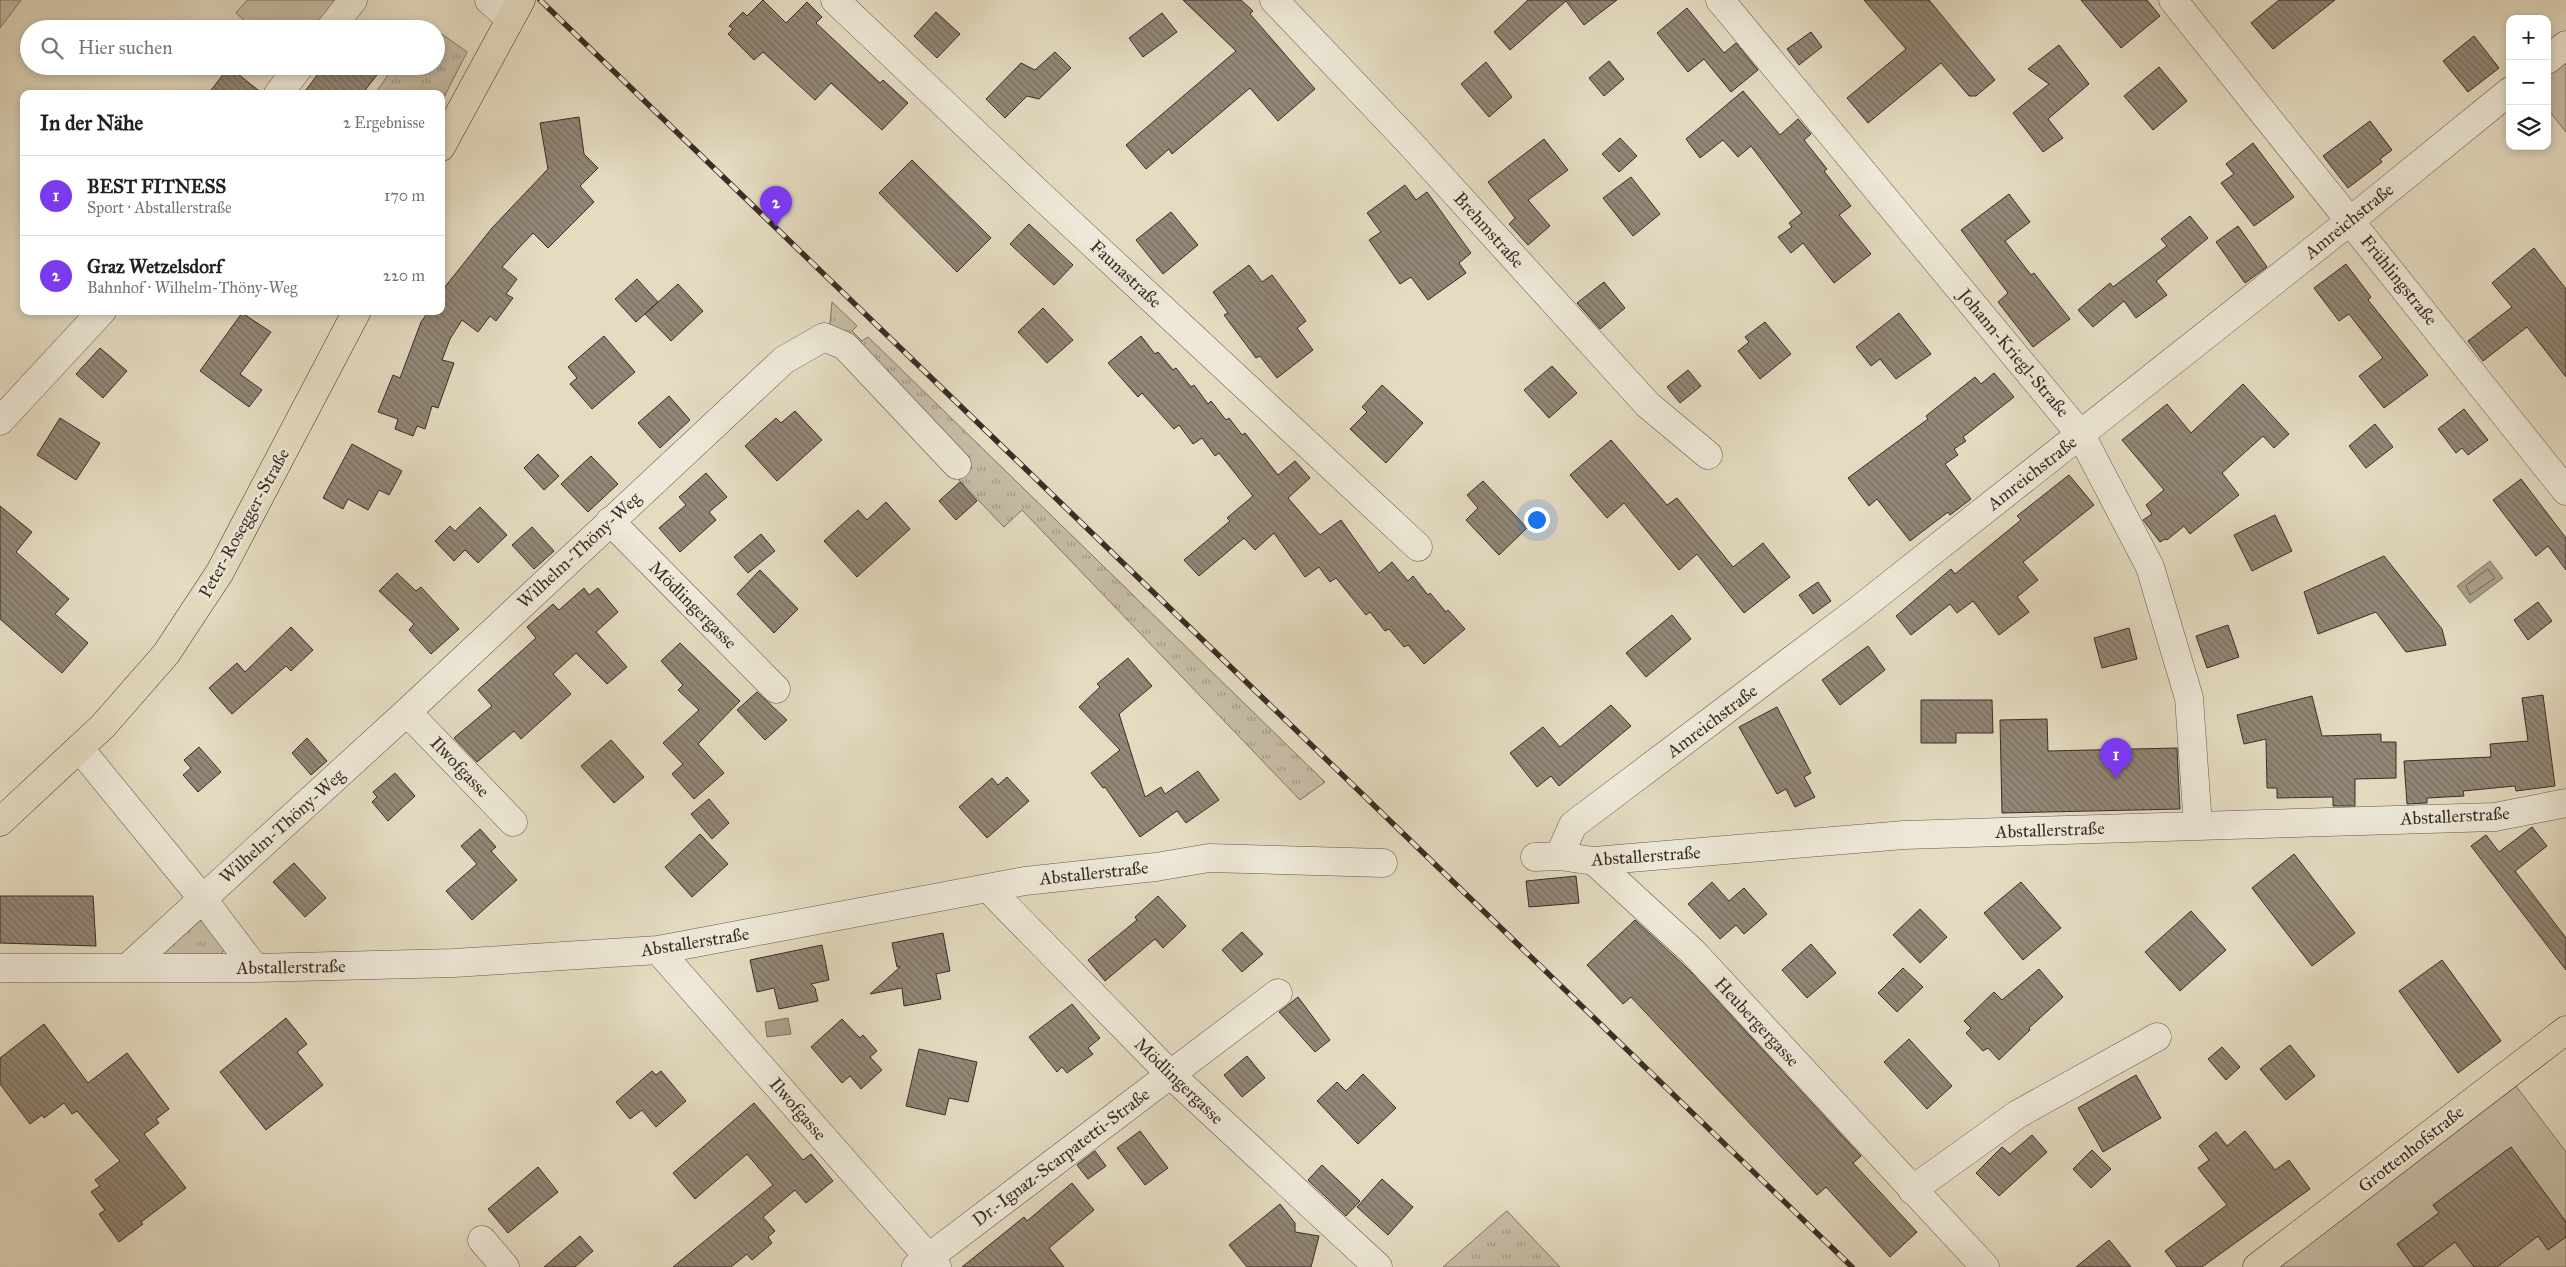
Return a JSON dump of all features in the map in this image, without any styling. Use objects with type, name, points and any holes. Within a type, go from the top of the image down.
[{"type":"main road","points":[[445,140],[516,10]]},
{"type":"main road","name":"Peter-Rosegger-Straße","points":[[0,822],[80,749],[166,654],[220,572],[354,315]]},
{"type":"main road","name":"Grottenhofstraße","points":[[2257,1267],[2566,1030]]},
{"type":"street","points":[[337,20],[353,0]]},
{"type":"street","points":[[489,0],[516,10]]},
{"type":"street","name":"Faunastraße","points":[[835,0],[1036,191],[1418,546]]},
{"type":"street","name":"Brehmstraße","points":[[1274,0],[1410,143],[1648,405],[1708,456]]},
{"type":"street","name":"Johann-Kriegl-Straße","points":[[1720,0],[2081,435],[2150,566],[2189,698],[2198,826]]},
{"type":"street","name":"Frühlingstraße","points":[[2173,0],[2566,492]]},
{"type":"street","points":[[2551,57],[2566,45]]},
{"type":"street","points":[[281,90],[293,75]]},
{"type":"street","name":"Amreichstraße","points":[[1547,856],[1573,825],[1857,611],[2350,221],[2506,94]]},
{"type":"street","points":[[0,421],[98,315]]},
{"type":"street","name":"Wilhelm-Thöny-Weg","points":[[127,968],[407,712],[784,360],[824,337],[845,346],[957,465]]},
{"type":"street","name":"Mödlingergasse","points":[[610,521],[776,689]]},
{"type":"street","name":"Ilwofgasse","points":[[407,712],[513,822]]},
{"type":"street","points":[[80,749],[202,898],[255,968]]},
{"type":"street","name":"Abstallerstraße","points":[[1547,856],[1594,862],[1904,835],[2495,818],[2566,803]]},
{"type":"street","name":"Abstallerstraße","points":[[0,968],[255,968],[454,963],[658,950],[1025,881],[1156,867],[1208,858],[1383,863]]},
{"type":"street","name":"Heubergergasse","points":[[1594,862],[1693,952],[1984,1267]]},
{"type":"street","name":"Mödlingergasse","points":[[988,888],[1170,1074],[1378,1267]]},
{"type":"street","name":"Ilwofgasse","points":[[658,950],[927,1264]]},
{"type":"street","name":"Dr.-Ignaz-Scarpatetti-Straße","points":[[927,1264],[1170,1074],[1278,994]]},
{"type":"street","points":[[1912,1190],[2018,1114],[2157,1037]]},
{"type":"street","points":[[482,1240],[505,1267]]},
{"type":"green space","points":[[21,0],[0,28],[0,1]]},
{"type":"green space","points":[[247,0],[339,0],[323,20],[244,20],[236,13]]},
{"type":"green space","points":[[445,36],[467,52],[445,95],[445,90],[378,90],[388,75],[445,75]]},
{"type":"green space","points":[[2566,58],[2566,132],[2551,113],[2551,70]]},
{"type":"green space","points":[[832,302],[857,326],[852,331],[862,341],[868,337],[1325,782],[1300,800],[1022,510],[1004,527],[959,480],[972,468],[915,409],[829,333]]},
{"type":"green space","points":[[199,919],[211,931],[224,949],[221,955],[163,956],[163,952]]},
{"type":"green space","points":[[2516,1086],[2566,1152],[2566,1267],[2280,1267]]},
{"type":"green space","points":[[1507,1211],[1560,1267],[1443,1267],[1502,1215]]},
{"type":"water","points":[[2490,561],[2503,578],[2470,603],[2457,586]]},
{"type":"water","points":[[788,1018],[791,1034],[767,1037],[765,1022]]},
{"type":"building","points":[[763,0],[786,23],[807,2],[822,17],[816,23],[880,83],[883,80],[908,103],[882,130],[831,83],[815,100],[763,52],[754,60],[728,34],[733,29],[729,26],[743,12],[747,16]]},
{"type":"building","points":[[1183,0],[1241,0],[1253,11],[1250,14],[1315,89],[1278,121],[1250,88],[1172,154],[1169,149],[1146,169],[1126,145],[1236,51]]},
{"type":"building","points":[[1528,0],[1617,0],[1584,25],[1566,1],[1510,50],[1494,32]]},
{"type":"building","points":[[1864,0],[1929,0],[1995,80],[1976,96],[1969,96],[1941,63],[1868,123],[1847,98],[1906,49]]},
{"type":"building","points":[[2081,0],[2147,0],[2160,16],[2121,48]]},
{"type":"building","points":[[2279,0],[2335,0],[2273,49],[2251,23]]},
{"type":"building","points":[[1687,8],[1724,53],[1736,43],[1758,70],[1731,92],[1704,59],[1688,72],[1657,33]]},
{"type":"building","points":[[936,12],[960,34],[937,58],[914,36]]},
{"type":"building","points":[[1162,13],[1177,32],[1143,57],[1129,38]]},
{"type":"building","points":[[1811,32],[1822,47],[1799,65],[1787,49]]},
{"type":"building","points":[[2474,36],[2499,68],[2468,92],[2443,61]]},
{"type":"building","points":[[2059,45],[2089,84],[2048,119],[2063,138],[2043,152],[2013,113],[2049,84],[2028,69]]},
{"type":"building","points":[[1055,52],[1071,68],[1039,99],[1027,96],[1005,118],[986,99],[1021,63],[1035,70]]},
{"type":"building","points":[[1609,61],[1624,79],[1604,96],[1589,78]]},
{"type":"building","points":[[1486,62],[1512,97],[1489,117],[1461,84]]},
{"type":"building","points":[[2159,67],[2187,101],[2153,130],[2124,96]]},
{"type":"building","points":[[223,75],[239,75],[258,90],[211,90]]},
{"type":"building","points":[[317,75],[377,75],[365,90],[306,90]]},
{"type":"building","points":[[1743,91],[1780,135],[1798,119],[1811,134],[1804,140],[1827,169],[1824,171],[1851,206],[1839,215],[1871,254],[1834,283],[1803,243],[1791,253],[1778,237],[1792,227],[1789,223],[1802,213],[1751,146],[1738,157],[1723,140],[1700,158],[1686,139]]},
{"type":"building","points":[[579,117],[584,154],[598,168],[580,186],[594,202],[548,248],[533,233],[516,251],[502,267],[517,279],[506,294],[513,298],[496,321],[490,316],[478,332],[462,320],[450,339],[442,360],[454,363],[438,408],[432,406],[425,429],[417,426],[413,436],[395,429],[398,419],[378,412],[393,375],[400,378],[421,322],[426,315],[445,315],[445,287],[448,283],[492,228],[548,169],[540,123]]},
{"type":"building","points":[[2370,121],[2392,150],[2380,159],[2382,162],[2348,188],[2323,156]]},
{"type":"building","points":[[1620,138],[1637,156],[1619,172],[1602,154]]},
{"type":"building","points":[[1544,139],[1568,170],[1528,200],[1550,226],[1528,245],[1509,224],[1515,218],[1488,182]]},
{"type":"building","points":[[2253,143],[2294,197],[2254,226],[2221,183],[2234,174],[2226,164]]},
{"type":"building","points":[[912,160],[991,238],[957,272],[879,193]]},
{"type":"building","points":[[1631,177],[1660,214],[1633,236],[1603,198]]},
{"type":"building","points":[[1405,185],[1416,200],[1427,192],[1471,253],[1459,263],[1466,273],[1428,300],[1411,277],[1400,284],[1369,240],[1381,232],[1367,213]]},
{"type":"building","points":[[2009,194],[2030,222],[2005,241],[2031,275],[2034,273],[2070,319],[2033,347],[1998,302],[2008,293],[1961,230]]},
{"type":"building","points":[[1171,212],[1198,245],[1163,274],[1136,240]]},
{"type":"building","points":[[2190,216],[2208,238],[2156,281],[2167,295],[2136,318],[2124,301],[2093,327],[2078,310],[2110,283],[2113,287],[2167,246],[2161,239]]},
{"type":"building","points":[[1029,224],[1073,265],[1054,285],[1010,244]]},
{"type":"building","points":[[2238,226],[2267,267],[2245,283],[2216,242]]},
{"type":"building","points":[[2534,248],[2566,289],[2566,377],[2527,327],[2483,361],[2468,341],[2512,307],[2492,283]]},
{"type":"building","points":[[2346,264],[2371,297],[2368,300],[2428,375],[2384,408],[2359,376],[2383,358],[2349,314],[2339,321],[2314,288]]},
{"type":"building","points":[[1249,265],[1262,282],[1272,275],[1306,321],[1297,328],[1313,350],[1277,378],[1260,356],[1256,358],[1224,315],[1228,313],[1213,292]]},
{"type":"building","points":[[637,279],[658,302],[636,322],[615,299]]},
{"type":"building","points":[[1604,282],[1625,308],[1600,329],[1577,303]]},
{"type":"building","points":[[678,284],[703,311],[671,341],[645,314]]},
{"type":"building","points":[[1043,308],[1073,340],[1047,363],[1018,332]]},
{"type":"building","points":[[1899,313],[1931,354],[1896,379],[1880,359],[1871,366],[1856,347]]},
{"type":"building","points":[[241,315],[245,315],[271,332],[240,374],[262,390],[249,407],[200,371]]},
{"type":"building","points":[[1765,322],[1791,354],[1760,379],[1738,351],[1749,342],[1745,337]]},
{"type":"building","points":[[604,336],[635,372],[592,409],[570,384],[577,378],[568,367]]},
{"type":"building","points":[[1141,336],[1155,354],[1158,352],[1173,370],[1176,368],[1191,387],[1194,385],[1208,404],[1211,401],[1226,420],[1229,418],[1242,435],[1245,433],[1278,475],[1295,461],[1310,478],[1288,498],[1320,535],[1341,520],[1379,573],[1392,562],[1408,581],[1413,576],[1428,595],[1430,593],[1446,612],[1448,610],[1465,629],[1424,664],[1408,645],[1404,647],[1389,629],[1385,631],[1370,612],[1366,615],[1336,578],[1330,582],[1319,567],[1305,577],[1274,533],[1255,550],[1244,538],[1199,576],[1184,560],[1230,521],[1227,518],[1253,496],[1219,453],[1215,456],[1202,438],[1193,444],[1179,425],[1174,429],[1142,393],[1138,397],[1108,363]]},
{"type":"building","points":[[100,348],[127,371],[103,398],[76,374]]},
{"type":"building","points":[[1552,366],[1577,393],[1549,418],[1524,390]]},
{"type":"building","points":[[1688,370],[1701,386],[1680,403],[1667,387]]},
{"type":"building","points":[[1994,373],[2014,397],[1963,437],[1966,441],[1954,449],[1958,455],[1945,464],[1971,499],[1950,515],[1948,512],[1910,541],[1877,499],[1869,506],[1848,478],[1928,419],[1926,416],[1975,377],[1981,384]]},
{"type":"building","points":[[2243,384],[2289,434],[2274,448],[2263,436],[2222,473],[2239,495],[2190,534],[2184,526],[2167,540],[2165,539],[2160,542],[2143,520],[2152,514],[2146,505],[2164,490],[2122,440],[2167,404],[2191,433]]},
{"type":"building","points":[[1382,385],[1423,423],[1386,463],[1350,429],[1367,412],[1362,407]]},
{"type":"building","points":[[669,396],[690,420],[660,448],[638,423]]},
{"type":"building","points":[[2464,409],[2488,440],[2468,455],[2462,448],[2456,453],[2438,429]]},
{"type":"building","points":[[795,411],[822,440],[777,481],[745,446],[776,418],[781,423]]},
{"type":"building","points":[[60,418],[100,443],[76,480],[37,455]]},
{"type":"building","points":[[2375,424],[2393,447],[2366,468],[2349,446]]},
{"type":"building","points":[[1611,440],[1667,505],[1677,498],[1733,567],[1763,543],[1790,577],[1744,613],[1697,554],[1679,570],[1624,503],[1607,518],[1570,475]]},
{"type":"building","points":[[352,444],[402,471],[389,495],[379,490],[368,510],[348,499],[343,509],[323,498]]},
{"type":"building","points":[[538,454],[559,476],[544,490],[524,468]]},
{"type":"building","points":[[591,456],[618,484],[588,512],[561,484]]},
{"type":"building","points":[[706,473],[727,497],[709,512],[716,520],[680,552],[659,528],[686,505],[679,497]]},
{"type":"building","points":[[2069,475],[2094,505],[2023,562],[2038,580],[2017,597],[2029,612],[1999,635],[1973,601],[1957,613],[1950,604],[1911,635],[1896,616],[1951,569],[1955,574],[2021,520],[2017,516]]},
{"type":"building","points":[[2521,479],[2566,538],[2566,570],[2548,546],[2536,556],[2493,500]]},
{"type":"building","points":[[1483,481],[1527,528],[1499,555],[1466,520],[1478,508],[1467,495]]},
{"type":"building","points":[[960,482],[977,501],[956,520],[939,501]]},
{"type":"building","points":[[886,502],[910,529],[857,577],[824,541],[858,510],[867,520]]},
{"type":"building","points":[[0,506],[32,532],[16,552],[69,599],[55,614],[88,643],[62,673],[0,619]]},
{"type":"building","points":[[480,507],[507,535],[478,563],[465,550],[454,561],[435,541],[450,526],[455,531]]},
{"type":"building","points":[[2275,515],[2292,551],[2252,571],[2234,535]]},
{"type":"building","points":[[532,527],[554,551],[534,569],[512,545]]},
{"type":"building","points":[[761,534],[775,551],[748,573],[734,557]]},
{"type":"building","points":[[2384,556],[2442,629],[2446,645],[2406,652],[2376,612],[2318,634],[2304,592]]},
{"type":"building","points":[[760,570],[798,609],[774,633],[737,594]]},
{"type":"building","points":[[397,573],[416,591],[421,587],[459,629],[431,654],[409,630],[414,624],[379,591]]},
{"type":"building","points":[[1818,582],[1831,601],[1813,614],[1799,595]]},
{"type":"building","points":[[584,588],[589,595],[598,588],[618,612],[596,632],[627,667],[607,684],[576,653],[553,674],[571,694],[521,739],[514,731],[477,762],[454,738],[492,706],[478,690],[536,638],[527,627],[553,604],[559,610]]},
{"type":"building","points":[[2538,602],[2552,621],[2528,640],[2514,620]]},
{"type":"building","points":[[1672,615],[1691,639],[1646,677],[1626,653]]},
{"type":"building","points":[[2228,625],[2239,657],[2207,668],[2196,636]]},
{"type":"building","points":[[291,627],[313,650],[291,671],[286,666],[232,714],[209,688],[237,663],[245,672]]},
{"type":"building","points":[[2129,628],[2137,659],[2102,668],[2094,638]]},
{"type":"building","points":[[680,643],[740,701],[698,744],[724,773],[694,799],[672,774],[683,764],[663,743],[699,710],[678,690],[683,685],[661,661]]},
{"type":"building","points":[[1868,646],[1885,670],[1840,705],[1822,680]]},
{"type":"building","points":[[1128,658],[1152,686],[1119,714],[1145,797],[1161,787],[1165,794],[1198,771],[1219,800],[1186,823],[1177,811],[1140,837],[1105,787],[1103,788],[1091,773],[1120,750],[1079,707],[1100,687],[1097,684]]},
{"type":"building","points":[[757,692],[787,720],[765,740],[737,710]]},
{"type":"building","points":[[2543,695],[2555,786],[2516,791],[2515,786],[2463,791],[2464,796],[2427,798],[2427,803],[2407,804],[2404,761],[2491,757],[2490,744],[2528,741],[2522,698]]},
{"type":"building","points":[[2312,696],[2322,736],[2381,734],[2381,742],[2396,742],[2396,778],[2355,779],[2355,806],[2333,806],[2333,797],[2277,798],[2277,788],[2267,788],[2266,739],[2244,744],[2237,715]]},
{"type":"building","points":[[1921,700],[1992,700],[1993,733],[1956,733],[1956,743],[1921,743]]},
{"type":"building","points":[[1611,705],[1631,726],[1559,786],[1551,776],[1537,787],[1510,753],[1543,727],[1560,747]]},
{"type":"building","points":[[1777,707],[1811,773],[1804,777],[1815,797],[1795,807],[1786,789],[1777,794],[1739,727]]},
{"type":"building","points":[[2047,719],[2048,751],[2177,748],[2180,809],[2002,813],[2000,720]]},
{"type":"building","points":[[307,738],[327,761],[311,775],[292,753]]},
{"type":"building","points":[[611,740],[644,777],[614,803],[581,766]]},
{"type":"building","points":[[199,747],[221,772],[198,792],[183,775],[191,768],[184,760]]},
{"type":"building","points":[[395,773],[415,796],[388,821],[372,802],[377,797],[373,792]]},
{"type":"building","points":[[1007,777],[1029,801],[987,838],[959,807],[992,778],[998,785]]},
{"type":"building","points":[[709,799],[729,823],[712,839],[691,814]]},
{"type":"building","points":[[2532,827],[2547,846],[2515,871],[2566,938],[2566,970],[2471,846],[2486,835],[2499,852]]},
{"type":"building","points":[[480,829],[496,847],[491,851],[517,880],[472,920],[446,891],[477,864],[461,846]]},
{"type":"building","points":[[700,834],[728,864],[692,897],[665,867]]},
{"type":"building","points":[[2294,854],[2355,933],[2312,966],[2252,888]]},
{"type":"building","points":[[294,863],[326,898],[305,917],[273,882]]},
{"type":"building","points":[[1576,876],[1579,903],[1529,907],[1526,881]]},
{"type":"building","points":[[1712,882],[1729,901],[1744,888],[1767,914],[1744,934],[1736,925],[1720,939],[1688,904]]},
{"type":"building","points":[[2021,882],[2061,928],[2023,960],[1984,913]]},
{"type":"building","points":[[0,896],[93,896],[96,946],[0,943]]},
{"type":"building","points":[[1158,896],[1186,926],[1163,948],[1155,939],[1105,981],[1088,960],[1137,920],[1135,917]]},
{"type":"building","points":[[1920,909],[1947,937],[1920,963],[1893,935]]},
{"type":"building","points":[[2191,911],[2226,950],[2180,991],[2145,952]]},
{"type":"building","points":[[1635,920],[1689,970],[1861,1156],[1853,1163],[1917,1232],[1890,1257],[1826,1187],[1817,1195],[1631,997],[1623,1004],[1587,965]]},
{"type":"building","points":[[1242,932],[1263,954],[1242,972],[1222,950]]},
{"type":"building","points":[[943,933],[950,971],[936,974],[941,999],[904,1006],[902,988],[870,994],[900,967],[897,967],[892,943]]},
{"type":"building","points":[[1811,944],[1836,973],[1807,998],[1782,970]]},
{"type":"building","points":[[822,945],[829,980],[811,984],[815,988],[818,1001],[779,1009],[774,988],[757,992],[750,960]]},
{"type":"building","points":[[2442,960],[2501,1041],[2458,1073],[2399,991]]},
{"type":"building","points":[[1903,968],[1923,987],[1897,1012],[1878,993]]},
{"type":"building","points":[[2039,969],[2063,997],[2029,1028],[2030,1030],[1999,1060],[1988,1048],[1983,1051],[1966,1033],[1971,1028],[1964,1021],[1994,992],[2002,1000]]},
{"type":"building","points":[[1298,997],[1330,1040],[1315,1052],[1279,1012]]},
{"type":"building","points":[[1072,1004],[1100,1038],[1088,1048],[1093,1054],[1067,1073],[1062,1067],[1057,1072],[1029,1037]]},
{"type":"building","points":[[286,1018],[307,1044],[297,1052],[323,1085],[266,1130],[220,1072]]},
{"type":"building","points":[[842,1019],[860,1038],[863,1035],[877,1051],[870,1057],[882,1070],[861,1089],[850,1076],[842,1083],[811,1047]]},
{"type":"building","points":[[44,1024],[88,1083],[127,1053],[169,1109],[156,1119],[159,1123],[144,1134],[186,1188],[141,1222],[143,1224],[119,1242],[99,1214],[105,1210],[91,1192],[100,1186],[95,1180],[120,1161],[77,1111],[72,1114],[64,1103],[44,1118],[42,1115],[30,1124],[0,1084],[0,1058]]},
{"type":"building","points":[[1909,1039],[1952,1086],[1927,1109],[1884,1062]]},
{"type":"building","points":[[2290,1045],[2315,1076],[2286,1100],[2260,1069]]},
{"type":"building","points":[[2222,1047],[2240,1067],[2226,1080],[2208,1059]]},
{"type":"building","points":[[919,1049],[977,1062],[968,1102],[949,1098],[945,1115],[906,1106]]},
{"type":"building","points":[[1247,1056],[1265,1078],[1242,1097],[1224,1075]]},
{"type":"building","points":[[652,1071],[656,1075],[661,1071],[686,1101],[656,1127],[642,1110],[630,1119],[616,1102]]},
{"type":"building","points":[[1363,1074],[1396,1108],[1358,1144],[1317,1101],[1337,1082],[1346,1091]]},
{"type":"building","points":[[2136,1075],[2161,1118],[2103,1152],[2078,1108]]},
{"type":"building","points":[[754,1103],[803,1160],[811,1154],[833,1181],[806,1203],[795,1190],[763,1217],[775,1231],[768,1237],[772,1243],[752,1260],[747,1254],[731,1267],[673,1267],[773,1185],[747,1154],[695,1199],[673,1173]]},
{"type":"building","points":[[1140,1131],[1168,1168],[1145,1185],[1117,1148]]},
{"type":"building","points":[[2245,1131],[2275,1170],[2289,1160],[2310,1189],[2202,1267],[2177,1267],[2165,1251],[2227,1205],[2198,1168],[2209,1160],[2199,1146],[2216,1132],[2227,1146]]},
{"type":"building","points":[[2032,1135],[2047,1152],[1999,1196],[1976,1173],[2002,1147],[2010,1154]]},
{"type":"building","points":[[2511,1147],[2566,1222],[2566,1237],[2548,1250],[2538,1236],[2497,1267],[2474,1267],[2455,1242],[2422,1267],[2414,1267],[2397,1244],[2439,1213],[2433,1205]]},
{"type":"building","points":[[2092,1150],[2111,1169],[2091,1188],[2073,1169]]},
{"type":"building","points":[[1095,1151],[1106,1166],[1088,1179],[1077,1165]]},
{"type":"building","points":[[1322,1165],[1360,1201],[1346,1216],[1308,1180]]},
{"type":"building","points":[[538,1167],[558,1192],[508,1233],[488,1209]]},
{"type":"building","points":[[1382,1179],[1413,1207],[1388,1235],[1357,1207]]},
{"type":"building","points":[[1072,1183],[1094,1210],[1049,1248],[1064,1267],[962,1267],[1024,1217],[1027,1221]]},
{"type":"building","points":[[1280,1204],[1295,1223],[1295,1232],[1319,1236],[1311,1267],[1247,1267],[1229,1245]]},
{"type":"building","points":[[580,1236],[593,1251],[575,1267],[544,1267]]},
{"type":"building","points":[[2109,1240],[2131,1267],[2076,1267]]},
{"type":"railway","points":[[540,0],[1852,1267]]},
{"type":"place","name":"Graz Wetzelsdorf","points":[[776,227]]},
{"type":"place","name":"BEST FITNESS","points":[[2116,779]]}]
